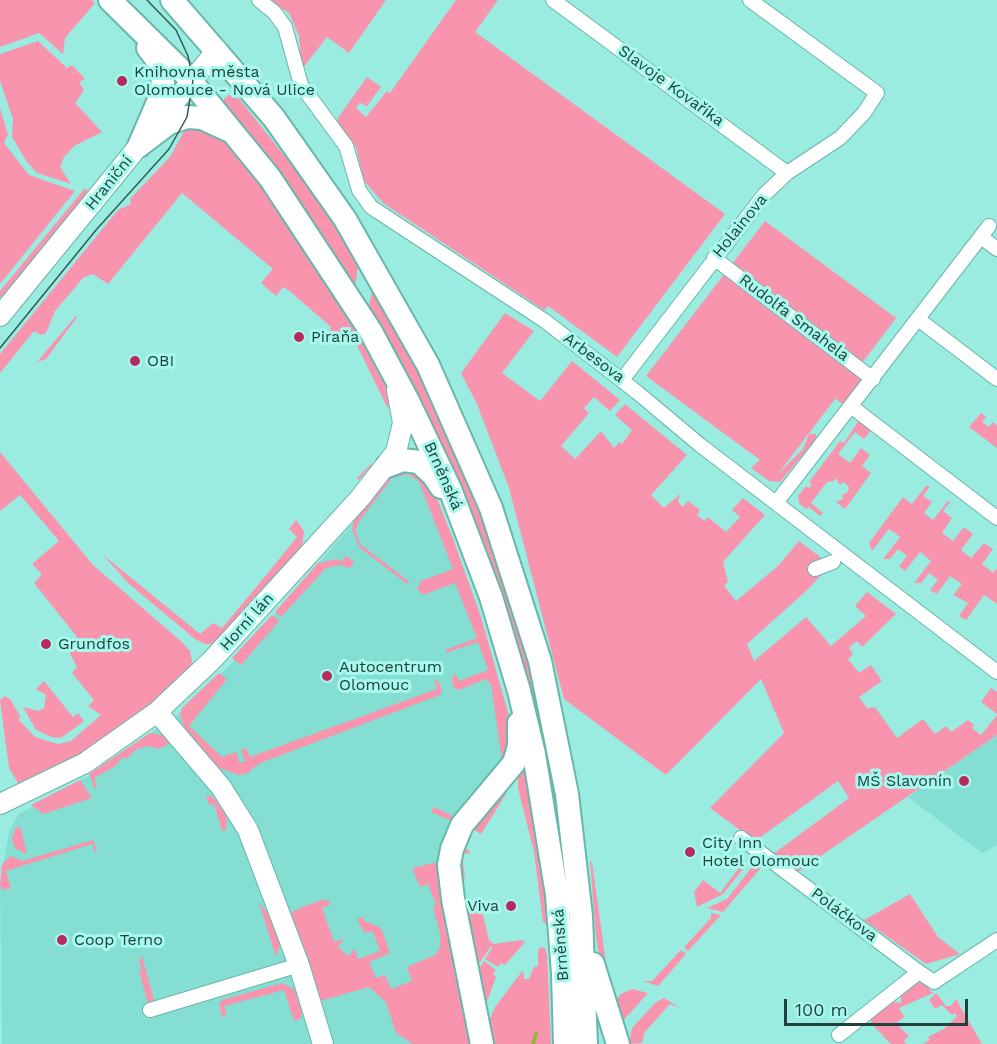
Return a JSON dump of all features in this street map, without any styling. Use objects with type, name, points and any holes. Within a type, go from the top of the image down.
[{"type":"main road","name":"Brněnská","points":[[110,0],[191,82],[238,135],[322,254],[392,369],[423,430],[462,519],[514,671],[534,754],[552,857],[562,953],[565,1044]]},
{"type":"main road","points":[[110,0],[156,59],[163,72],[158,102],[139,146]]},
{"type":"main road","name":"Brněnská","points":[[172,0],[218,50],[274,118],[356,236],[423,355],[469,454],[514,573],[542,670],[567,794],[580,916],[586,1044]]},
{"type":"main road","points":[[139,146],[170,123],[187,117],[202,118],[238,135]]},
{"type":"main road","points":[[387,466],[403,460],[422,464],[433,475],[462,519]]},
{"type":"main road","points":[[482,1044],[453,899],[449,865],[452,849],[462,825],[511,770],[517,757],[520,739],[514,671]]},
{"type":"main road","points":[[580,916],[618,1044]]},
{"type":"street","name":"Arbesova","points":[[259,0],[274,12],[285,27],[301,86],[346,146],[359,189],[371,207],[536,314],[622,380],[700,445],[997,672]]},
{"type":"street","name":"Slavoje Kovaříka","points":[[553,0],[787,173]]},
{"type":"street","name":"Holainova","points":[[622,380],[764,195],[787,173],[840,138],[864,113],[877,93],[750,0]]},
{"type":"street","name":"Hraniční","points":[[0,316],[218,50]]},
{"type":"street","points":[[776,503],[985,231],[997,249]]},
{"type":"street","name":"Rudolfa Smahela","points":[[714,258],[873,379]]},
{"type":"street","points":[[918,319],[997,379]]},
{"type":"street","name":"Horní lán","points":[[0,804],[85,763],[157,712],[213,660],[387,466],[400,443],[403,423],[392,369]]},
{"type":"street","points":[[852,406],[997,518]]},
{"type":"street","points":[[815,569],[833,562]]},
{"type":"street","points":[[157,712],[212,775],[237,809],[262,864],[299,965],[323,1044]]},
{"type":"street","name":"Poláčkova","points":[[741,838],[919,972]]},
{"type":"street","points":[[839,1035],[919,972],[934,982],[997,940]]},
{"type":"street","points":[[150,1010],[299,965]]},
{"type":"shaded area","points":[[0,0],[92,0],[95,3],[65,38],[63,54],[39,33],[0,47]]},
{"type":"shaded area","points":[[268,0],[386,0],[349,53],[327,37],[302,69],[299,36],[289,13]]},
{"type":"shaded area","points":[[456,0],[498,0],[475,32],[725,214],[617,357],[548,306],[544,310],[383,203],[359,175],[361,169],[356,147],[336,121],[367,77],[381,87],[367,106],[360,103],[356,108],[366,117],[387,91],[390,93]]},
{"type":"shaded area","points":[[38,41],[67,68],[72,65],[85,79],[79,82],[84,90],[75,103],[102,132],[74,146],[64,157],[60,167],[71,184],[37,173],[27,162],[12,137],[13,119],[0,81],[0,54]]},
{"type":"shaded area","points":[[229,95],[238,98],[245,106],[331,215],[359,258],[355,288],[296,197],[224,106],[224,99]]},
{"type":"shaded area","points":[[0,108],[8,135],[4,143],[29,175],[75,191],[0,284]]},
{"type":"shaded area","points":[[198,124],[219,136],[251,169],[288,216],[321,263],[390,395],[397,416],[393,446],[380,465],[369,468],[359,480],[357,478],[369,466],[385,456],[392,440],[394,423],[391,407],[387,407],[356,343],[339,341],[336,346],[328,335],[331,327],[287,289],[283,287],[276,296],[261,283],[273,269],[182,193],[108,284],[93,274],[83,278],[55,311],[46,333],[41,335],[34,331],[0,373],[0,354],[118,210],[131,204],[130,199],[170,157],[187,126]]},
{"type":"shaded area","points":[[85,188],[88,191],[6,294],[0,297],[0,291]]},
{"type":"shaded area","points":[[765,221],[896,318],[856,371],[861,383],[845,406],[836,399],[838,395],[778,474],[803,449],[809,434],[816,434],[816,439],[780,482],[769,481],[751,468],[760,460],[646,376]]},
{"type":"shaded area","points":[[374,282],[447,428],[497,554],[537,691],[558,796],[551,795],[534,720],[368,311]]},
{"type":"shaded area","points":[[505,313],[534,331],[502,373],[540,401],[572,361],[620,400],[610,411],[594,397],[584,408],[589,413],[561,446],[575,459],[601,431],[614,448],[619,442],[622,444],[632,430],[615,415],[625,404],[687,455],[651,495],[664,508],[680,494],[678,502],[683,507],[688,501],[700,510],[697,515],[705,521],[708,517],[726,532],[740,517],[732,510],[743,498],[765,515],[723,562],[728,582],[724,586],[736,601],[778,566],[799,541],[831,565],[747,644],[754,661],[806,617],[831,646],[866,616],[855,606],[867,592],[896,614],[862,647],[857,641],[849,648],[853,654],[848,659],[859,673],[871,665],[882,681],[859,697],[867,708],[875,707],[897,738],[923,719],[935,734],[946,726],[951,732],[968,720],[974,725],[972,728],[981,735],[997,715],[997,735],[796,873],[772,855],[849,798],[838,781],[755,841],[710,808],[784,733],[761,679],[666,775],[564,699],[509,488],[477,404],[461,373]]},
{"type":"shaded area","points":[[78,316],[46,359],[37,362],[75,317]]},
{"type":"shaded area","points":[[981,413],[986,417],[982,422],[989,427],[993,422],[997,426],[997,448],[969,427]]},
{"type":"shaded area","points":[[859,420],[872,429],[864,439],[855,432],[838,454],[850,463],[861,448],[870,455],[862,466],[871,473],[845,509],[836,502],[843,499],[842,495],[848,492],[849,487],[844,482],[840,485],[836,478],[834,481],[827,482],[811,503],[823,513],[820,516],[809,507],[806,509],[799,503],[798,496],[806,486],[809,488],[812,484],[809,482],[840,441],[844,443]]},
{"type":"shaded area","points":[[0,452],[93,565],[183,643],[190,651],[192,661],[191,668],[159,701],[83,755],[21,788],[9,768],[0,700],[5,696],[10,699],[20,716],[19,720],[35,737],[58,744],[71,741],[101,715],[88,706],[94,700],[72,673],[77,667],[66,646],[77,637],[34,583],[42,574],[32,564],[59,541],[20,495],[0,511]]},
{"type":"shaded area","points":[[407,467],[433,489],[452,536],[481,617],[513,730],[514,745],[457,823],[431,812],[434,807],[457,818],[502,760],[491,685],[486,679],[459,690],[454,688],[452,682],[455,674],[459,681],[488,670],[478,642],[446,653],[445,650],[477,638],[455,583],[423,595],[417,589],[421,581],[453,569],[419,482],[408,474],[392,478],[360,520],[355,531],[361,545],[411,583],[406,583],[360,548],[352,530],[354,517],[390,476]]},
{"type":"shaded area","points":[[397,472],[422,475],[449,540],[511,747],[457,820],[452,1044],[2,1044],[0,881],[10,829],[19,814],[90,775],[183,711],[237,658]]},
{"type":"shaded area","points":[[926,486],[930,486],[923,496],[932,502],[924,513],[933,520],[947,502],[951,501],[943,511],[952,518],[942,533],[953,541],[964,527],[973,534],[961,550],[971,558],[984,543],[993,549],[982,564],[993,573],[997,568],[997,604],[984,595],[966,620],[959,616],[968,603],[953,595],[962,584],[950,576],[937,594],[930,590],[938,580],[929,573],[921,583],[914,583],[931,561],[920,552],[905,571],[899,566],[907,556],[898,549],[890,559],[883,559],[900,537],[889,529],[872,551],[869,543],[903,497],[912,504]]},
{"type":"shaded area","points":[[296,520],[304,531],[302,547],[305,550],[214,644],[205,644],[195,639],[129,584],[102,554],[200,634],[213,623],[222,628],[297,537],[289,529]]},
{"type":"shaded area","points":[[345,556],[354,561],[350,568],[339,565],[326,568],[281,617],[275,612],[318,563],[337,559],[342,562]]},
{"type":"shaded area","points":[[272,615],[279,621],[241,665],[232,658]]},
{"type":"shaded area","points":[[219,673],[227,679],[189,726],[222,757],[236,752],[240,763],[245,761],[241,750],[246,748],[250,757],[437,689],[434,679],[440,684],[442,692],[440,695],[260,763],[246,774],[239,775],[216,767],[182,729],[184,726],[180,714],[182,708]]},
{"type":"shaded area","points":[[44,681],[73,717],[78,713],[84,721],[61,738],[51,737],[36,730],[23,707],[38,711],[44,708],[46,695],[36,689]]},
{"type":"shaded area","points":[[991,688],[997,692],[997,714],[981,702]]},
{"type":"shaded area","points":[[150,733],[163,735],[171,743],[158,749],[150,746],[137,749],[126,759],[123,757],[114,767],[94,778],[97,788],[95,789],[89,774]]},
{"type":"shaded area","name":"MŠ Slavonín","points":[[997,735],[997,845],[982,853],[908,797]]},
{"type":"shaded area","points":[[525,766],[541,839],[548,926],[543,922],[534,852],[518,788],[518,777]]},
{"type":"shaded area","points":[[80,780],[92,798],[43,814],[31,805]]},
{"type":"shaded area","points":[[506,789],[506,794],[481,834],[473,829],[463,845],[471,853],[462,854],[465,879],[461,880],[465,906],[478,905],[481,907],[489,940],[494,944],[521,940],[525,942],[505,965],[501,963],[498,967],[485,959],[491,946],[478,965],[480,967],[484,961],[496,970],[493,974],[496,977],[485,1007],[456,883],[465,834]]},
{"type":"shaded area","points":[[206,795],[213,797],[227,816],[226,830],[222,831],[214,804],[209,805]]},
{"type":"shaded area","points":[[20,826],[26,854],[15,848],[12,839],[15,829]]},
{"type":"shaded area","points":[[93,840],[97,851],[95,852],[92,844],[6,871],[11,888],[3,890],[0,885],[2,864],[11,856],[22,861]]},
{"type":"shaded area","points":[[739,857],[744,862],[743,869],[723,894],[697,907],[694,892],[703,880],[720,893],[741,865],[735,859]]},
{"type":"shaded area","points":[[758,859],[766,862],[723,912],[707,908],[727,899]]},
{"type":"shaded area","points":[[443,861],[475,1044],[413,1044],[396,1033],[386,1002],[369,987],[320,1001],[290,917],[293,911],[321,900],[329,901],[330,905],[322,908],[334,942],[344,939],[338,947],[348,956],[355,949],[358,959],[380,951],[373,932],[364,932],[357,919],[363,917],[364,921],[381,928],[390,953],[369,962],[376,978],[385,975],[391,989],[412,981],[407,967],[435,955],[440,948],[440,933],[433,907],[436,905],[428,884],[420,887],[412,868]]},
{"type":"shaded area","points":[[590,861],[592,862],[609,986],[602,971],[596,937]]},
{"type":"shaded area","points":[[910,894],[938,937],[960,954],[926,964],[864,920]]},
{"type":"shaded area","points":[[259,903],[269,914],[280,945],[276,957]]},
{"type":"shaded area","points":[[711,913],[721,915],[688,951],[684,947],[711,918]]},
{"type":"shaded area","points":[[541,947],[545,948],[547,954],[551,1044],[488,1044],[489,1021],[495,1007],[523,970],[524,979],[529,979],[534,967],[538,966],[538,950]]},
{"type":"shaded area","points":[[681,950],[686,954],[658,986],[643,981],[652,981]]},
{"type":"shaded area","points":[[142,956],[155,1004],[149,1007],[139,971],[142,970],[139,960]]},
{"type":"shaded area","points":[[916,982],[925,984],[933,993],[899,1008],[904,1017],[896,1023],[909,1036],[904,1040],[906,1044],[891,1044],[871,1023],[871,1018],[891,1002],[901,1003],[901,993]]},
{"type":"shaded area","points":[[282,983],[294,989],[302,1013],[301,1018],[294,1021],[284,990],[224,1006],[227,1015],[222,1017],[219,1004],[222,1000]]},
{"type":"shaded area","points":[[632,989],[648,993],[622,1022],[616,1000],[621,994]]},
{"type":"shaded area","points":[[936,993],[946,1006],[951,1006],[956,999],[982,1044],[923,1044],[930,1040],[928,1037],[944,1029],[957,1016],[955,1013],[952,1015],[942,1005],[935,1009],[929,1000]]},
{"type":"shaded area","points":[[664,998],[680,1008],[670,1004],[645,1032],[642,1043],[629,1044],[632,1028],[655,1003]]},
{"type":"waterway","points":[[533,1044],[536,1034]]},
{"type":"tram line","points":[[0,348],[96,230],[169,149],[187,117],[193,80],[188,56],[176,30],[147,0]]},
{"type":"place","name":"Knihovna města Olomouce - Nová Ulice","points":[[122,81]]},
{"type":"place","name":"Piraňa","points":[[299,337]]},
{"type":"place","name":"OBI","points":[[135,361]]},
{"type":"place","name":"Grundfos","points":[[46,644]]},
{"type":"place","name":"Autocentrum Olomouc","points":[[327,676]]},
{"type":"place","name":"MŠ Slavonín","points":[[964,781]]},
{"type":"place","name":"City Inn Hotel Olomouc","points":[[690,852]]},
{"type":"place","name":"Viva","points":[[511,906]]},
{"type":"place","name":"Coop Terno","points":[[62,940]]}]
